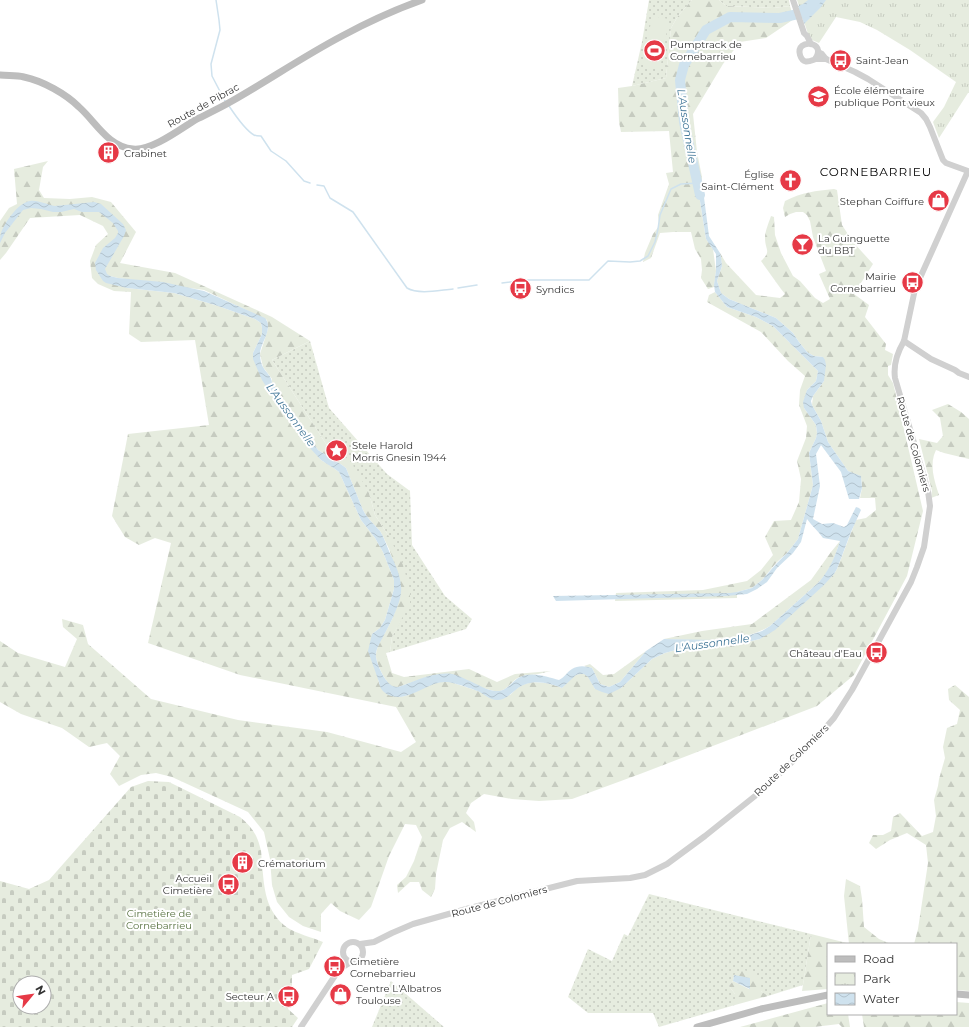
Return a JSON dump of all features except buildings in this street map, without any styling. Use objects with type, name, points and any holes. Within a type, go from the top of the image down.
[{"type":"main road","name":"Route de Pibrac","points":[[0,75],[23,77],[54,89],[80,107],[104,135],[118,145],[126,148],[142,149],[231,102],[341,36],[386,14],[422,0]]},
{"type":"main road","points":[[957,994],[969,995]]},
{"type":"main road","points":[[697,1027],[761,1009],[827,995]]},
{"type":"street","points":[[794,3],[804,33],[811,44],[816,47],[818,52],[826,59]]},
{"type":"street","points":[[804,33],[800,52],[803,59],[809,62],[815,59],[826,59]]},
{"type":"street","points":[[802,46],[805,44],[811,44]]},
{"type":"street","points":[[815,59],[818,56],[818,52]]},
{"type":"street","name":"Route de Colomiers","points":[[363,951],[374,942],[414,924],[577,880],[630,878],[645,875],[667,864],[760,792],[810,745],[834,718],[852,690],[910,582],[924,547],[930,506],[928,491],[895,378],[894,370],[898,354],[904,340],[915,289],[968,171],[946,163],[943,160],[926,119],[915,109],[857,72],[826,59]]},
{"type":"street","points":[[904,340],[931,359],[969,377]]},
{"type":"street","points":[[301,1027],[336,974],[344,956],[344,950],[347,944],[353,942],[360,944],[363,951],[361,959],[357,962],[351,962],[344,956]]},
{"type":"street","name":"Route de Colomiers","points":[[360,944],[374,942]]},
{"type":"street","points":[[336,974],[351,962]]},
{"type":"green space","points":[[649,0],[692,0],[678,16],[671,28],[666,78],[632,86],[642,42]]},
{"type":"green space","points":[[692,0],[719,0],[726,6],[773,8],[790,6],[794,19],[766,38],[740,42],[723,64],[693,114],[697,152],[702,177],[702,182],[697,182],[706,239],[713,249],[716,271],[714,287],[708,289],[701,278],[701,259],[695,249],[691,232],[660,233],[651,258],[643,262],[653,234],[659,226],[658,215],[669,184],[666,173],[673,172],[669,131],[621,132],[619,122],[618,88],[666,78],[671,28],[678,16]]},
{"type":"green space","points":[[719,0],[789,0],[790,6],[773,8],[726,6]]},
{"type":"green space","points":[[797,0],[969,0],[969,93],[939,138],[933,122],[944,107],[956,82],[910,50],[877,30],[860,22],[836,17],[819,43],[812,40],[808,34]]},
{"type":"green space","name":"Pumptrack de Cornebarrieu","points":[[652,16],[669,19],[660,69],[643,66]]},
{"type":"green space","points":[[48,161],[43,167],[39,190],[44,198],[70,199],[92,197],[111,202],[136,232],[120,263],[175,273],[272,317],[310,341],[272,360],[326,444],[342,454],[352,463],[369,493],[375,515],[388,535],[402,562],[410,590],[410,603],[392,637],[390,652],[386,653],[392,673],[404,677],[469,669],[497,682],[515,674],[551,671],[522,676],[516,679],[505,689],[498,692],[433,675],[398,687],[393,687],[390,685],[380,670],[376,654],[379,644],[398,604],[399,576],[397,567],[380,531],[363,510],[346,468],[318,450],[272,383],[272,379],[263,367],[260,354],[268,329],[267,320],[204,290],[110,276],[127,288],[174,293],[215,305],[255,319],[261,323],[262,334],[253,353],[271,394],[321,460],[339,472],[361,520],[375,538],[383,552],[394,580],[394,589],[385,620],[380,628],[372,634],[379,684],[399,697],[405,696],[434,683],[447,681],[478,691],[510,695],[521,686],[534,682],[562,688],[573,677],[580,674],[587,676],[595,689],[621,688],[652,659],[665,653],[683,648],[715,647],[760,639],[834,574],[856,520],[866,518],[876,510],[875,498],[860,498],[862,488],[861,477],[848,471],[828,442],[821,421],[812,405],[813,396],[824,381],[823,357],[814,356],[807,352],[793,333],[776,318],[729,299],[721,293],[717,281],[722,266],[720,253],[726,263],[756,295],[780,298],[785,294],[761,261],[767,252],[765,235],[771,216],[774,217],[775,235],[781,253],[793,276],[800,281],[815,298],[823,303],[830,299],[819,274],[826,271],[813,237],[810,221],[807,215],[803,212],[796,212],[785,217],[783,208],[785,201],[809,192],[834,189],[837,190],[842,225],[853,242],[873,264],[854,294],[869,305],[865,317],[886,344],[885,350],[893,354],[891,365],[888,366],[888,375],[893,383],[923,511],[907,576],[854,675],[817,706],[572,799],[539,801],[512,799],[484,794],[471,803],[466,813],[474,822],[476,832],[462,822],[450,828],[443,840],[436,874],[435,889],[431,897],[422,890],[419,882],[410,882],[398,893],[397,885],[406,877],[414,861],[422,837],[416,825],[405,824],[389,856],[371,907],[359,920],[340,911],[331,903],[321,914],[321,932],[303,926],[289,917],[277,902],[272,885],[270,859],[264,832],[248,812],[172,777],[156,773],[141,775],[119,786],[110,774],[120,756],[107,743],[89,747],[62,728],[21,714],[0,702],[0,641],[18,653],[65,667],[77,639],[63,627],[62,619],[83,625],[88,644],[151,699],[238,720],[327,732],[401,752],[416,742],[396,707],[240,675],[148,643],[171,543],[155,538],[139,545],[125,537],[112,516],[128,434],[209,425],[195,340],[141,342],[129,334],[131,292],[114,291],[98,284],[92,278],[90,261],[96,245],[108,234],[103,226],[80,215],[30,218],[0,260],[0,221],[9,208],[17,204],[14,169]]},
{"type":"green space","points":[[715,292],[727,307],[756,317],[773,326],[818,371],[816,381],[807,390],[804,408],[816,425],[817,433],[809,453],[813,485],[798,539],[762,580],[752,588],[737,592],[737,598],[615,601],[616,593],[703,590],[747,581],[761,570],[773,555],[765,537],[774,521],[791,520],[799,502],[801,479],[797,461],[806,438],[807,426],[799,405],[800,390],[805,376],[788,361],[761,332],[707,302],[709,295]]},
{"type":"green space","points":[[310,341],[329,408],[387,474],[410,491],[412,545],[445,596],[472,619],[466,629],[390,652],[392,637],[400,621],[388,535],[375,515],[369,493],[342,454],[326,444],[272,360]]},
{"type":"green space","points":[[948,404],[969,419],[969,459],[936,450],[933,466],[934,478],[939,495],[931,498],[932,491],[919,439],[937,443],[943,436],[940,418],[932,410]]},
{"type":"green space","points":[[840,541],[832,563],[819,582],[770,626],[759,632],[746,636],[719,640],[664,639],[702,631],[752,624],[811,580]]},
{"type":"green space","points":[[646,651],[620,682],[609,687],[600,684],[592,668],[584,666],[590,664],[603,675],[614,674]]},
{"type":"green space","points":[[955,685],[969,697],[969,991],[957,990],[957,943],[914,943],[918,929],[928,863],[926,845],[907,833],[890,840],[876,849],[869,843],[873,835],[883,835],[891,831],[893,817],[900,813],[922,836],[933,832],[936,816],[934,800],[945,758],[943,747],[947,728],[957,724],[960,710],[949,700],[948,689]]},
{"type":"green space","name":"Cimetière de Cornebarrieu","points":[[148,781],[169,782],[240,817],[253,830],[257,838],[261,851],[267,899],[275,915],[280,922],[291,930],[323,942],[309,969],[292,975],[292,998],[288,1009],[298,1018],[292,1027],[0,1027],[0,881],[29,889],[49,880],[131,787]]},
{"type":"green space","points":[[846,879],[860,886],[864,927],[879,939],[889,943],[849,943],[844,896]]},
{"type":"green space","points":[[649,894],[811,934],[803,985],[768,996],[734,975],[733,981],[729,986],[735,994],[735,1005],[659,1027],[653,1013],[588,1013],[568,997],[588,949],[612,961],[624,934],[628,936]]},
{"type":"green space","points":[[811,934],[847,943],[827,943],[827,989],[802,991]]},
{"type":"green space","points":[[743,970],[752,972],[761,980],[761,991],[768,996],[735,1005],[735,994],[729,986],[733,981],[749,989],[750,978],[734,975]]},
{"type":"green space","points":[[391,981],[444,1027],[372,1027]]},
{"type":"green space","points":[[957,1002],[969,1003],[969,1027],[864,1027],[862,1015],[957,1015]]},
{"type":"green space","points":[[827,1003],[827,1015],[848,1015],[850,1027],[842,1027],[839,1024],[814,1027],[740,1027]]},
{"type":"water","points":[[808,0],[826,0],[804,24],[798,6]]},
{"type":"water","points":[[697,182],[702,182],[709,236],[721,257],[722,266],[717,281],[721,293],[729,299],[776,318],[793,333],[807,352],[814,356],[823,357],[825,360],[826,365],[824,381],[813,396],[811,401],[812,405],[821,421],[828,442],[848,471],[861,476],[862,488],[859,499],[849,499],[841,472],[821,445],[816,454],[820,486],[813,519],[822,524],[833,523],[844,527],[847,525],[856,507],[861,510],[834,574],[775,630],[760,639],[747,642],[715,647],[683,648],[665,653],[652,659],[621,688],[609,694],[595,689],[588,677],[584,674],[576,675],[562,688],[535,682],[522,686],[509,696],[497,700],[489,698],[478,691],[448,682],[440,682],[410,695],[401,697],[385,693],[380,686],[368,651],[372,634],[380,628],[385,620],[394,589],[394,580],[383,552],[375,538],[361,520],[339,472],[321,460],[309,447],[262,380],[253,359],[253,353],[262,334],[261,323],[255,319],[215,305],[174,293],[127,288],[103,281],[96,270],[95,263],[103,248],[115,238],[118,231],[113,223],[99,212],[82,212],[74,209],[61,212],[31,208],[23,210],[5,233],[0,243],[3,229],[12,214],[25,202],[37,201],[55,206],[94,202],[101,204],[123,224],[126,230],[105,269],[107,274],[118,278],[163,282],[204,291],[265,318],[268,327],[260,354],[262,366],[318,450],[346,468],[363,510],[380,531],[395,563],[401,586],[400,598],[389,626],[376,652],[380,670],[390,684],[398,687],[431,675],[445,673],[457,675],[488,689],[501,691],[517,678],[525,675],[540,675],[559,680],[572,669],[582,666],[592,668],[600,684],[609,687],[620,682],[646,651],[664,639],[715,640],[750,635],[762,631],[770,626],[819,582],[832,563],[840,541],[823,538],[807,519],[801,542],[793,553],[777,568],[767,582],[747,594],[726,596],[556,601],[553,596],[737,592],[752,588],[762,580],[798,539],[813,485],[809,453],[817,433],[816,425],[804,408],[803,402],[807,390],[816,381],[818,371],[773,326],[756,317],[727,307],[715,292],[716,254],[706,239]]},
{"type":"water","points":[[734,975],[750,978],[750,989],[733,981]]},
{"type":"waterway","points":[[216,0],[220,30],[211,64],[212,76],[225,101]]},
{"type":"waterway","name":"L'Aussonnelle","points":[[700,195],[684,122],[680,80],[684,65],[706,30],[730,17],[780,18],[807,12],[816,0]]},
{"type":"waterway","points":[[229,106],[247,130],[254,135],[261,136],[271,151],[286,161],[304,181],[310,183]]},
{"type":"waterway","points":[[502,283],[528,280],[589,280],[608,261],[640,261],[648,256],[655,242],[660,215],[671,189],[681,184],[698,183]]},
{"type":"waterway","points":[[317,185],[324,186],[330,198],[353,212],[407,288],[423,292],[453,289]]},
{"type":"waterway","points":[[458,288],[477,285]]},
{"type":"place","name":"Pumptrack de Cornebarrieu","points":[[654,50]]},
{"type":"place","name":"Saint-Jean","points":[[841,60]]},
{"type":"place","name":"École élémentaire publique Pont vieux","points":[[819,96]]},
{"type":"place","name":"Crabinet","points":[[109,153]]},
{"type":"place","name":"Église Saint-Clément","points":[[790,180]]},
{"type":"place","name":"Stephan Coiffure","points":[[939,201]]},
{"type":"place","name":"La Guinguette du BBT","points":[[803,244]]},
{"type":"place","name":"Mairie Cornebarrieu","points":[[912,282]]},
{"type":"place","name":"Syndics","points":[[520,289]]},
{"type":"place","name":"Stele Harold Morris Gnesin 1944","points":[[336,451]]},
{"type":"place","name":"Château d'Eau","points":[[877,653]]},
{"type":"place","name":"Crématorium","points":[[243,863]]},
{"type":"place","name":"Accueil Cimetière","points":[[228,884]]},
{"type":"place","name":"Cimetière Cornebarrieu","points":[[335,967]]},
{"type":"place","name":"Centre L'Albatros Toulouse","points":[[341,994]]},
{"type":"place","name":"Secteur A","points":[[289,996]]},
{"type":"district","name":"CORNEBARRIEU","points":[[876,172]]}]
